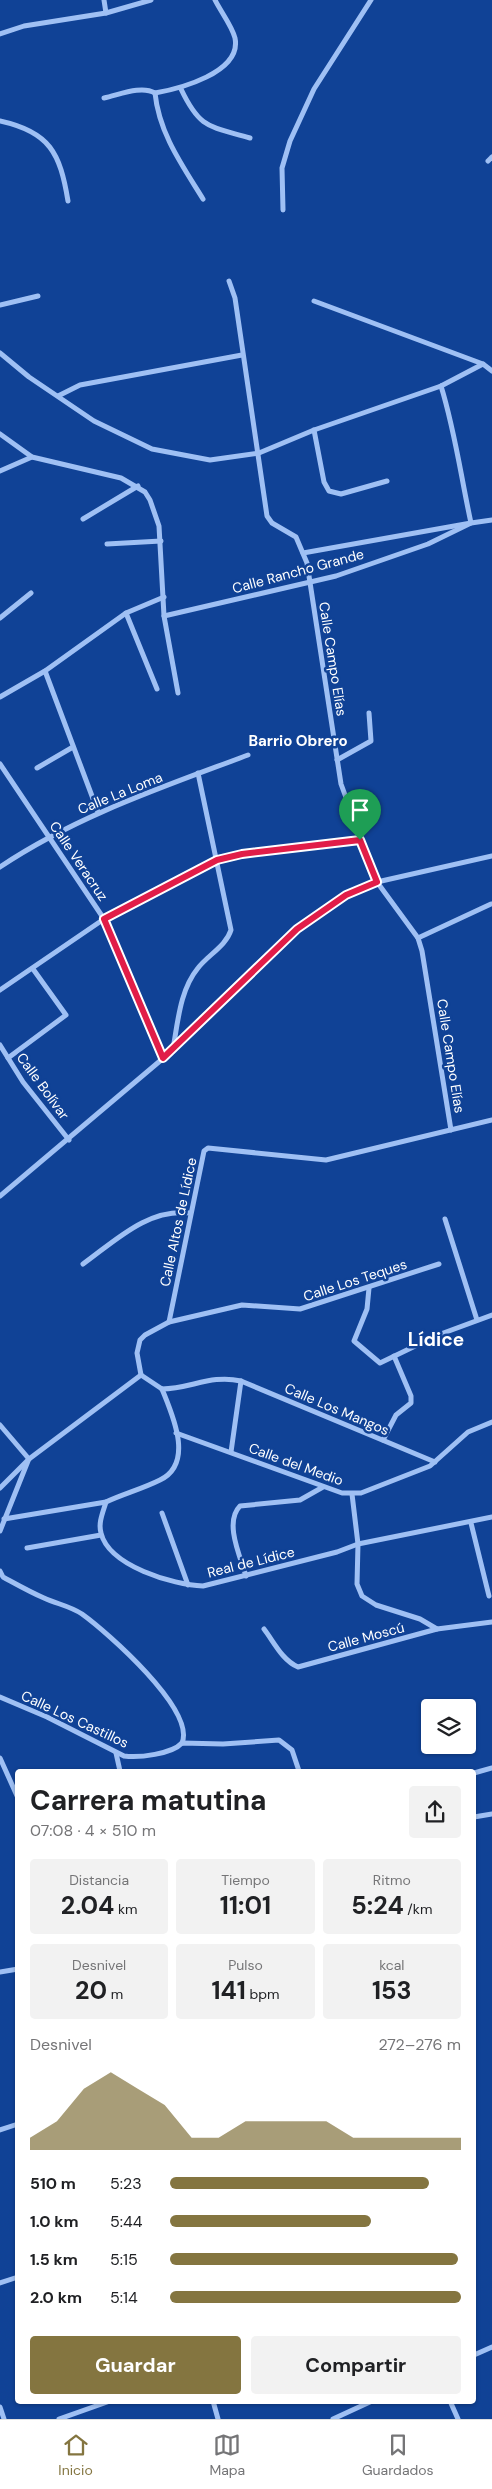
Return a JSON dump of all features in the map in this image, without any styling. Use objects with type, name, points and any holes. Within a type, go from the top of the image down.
[{"type":"street","points":[[104,0],[106,13]]},
{"type":"street","points":[[0,34],[24,26],[106,13],[151,0]]},
{"type":"street","points":[[104,98],[140,90],[149,90],[155,93],[181,88],[215,73],[226,63],[232,53],[235,37],[215,0]]},
{"type":"street","points":[[283,210],[282,168],[290,140],[314,89],[371,0]]},
{"type":"street","points":[[181,88],[192,112],[206,125],[250,138]]},
{"type":"street","points":[[155,93],[157,113],[166,138],[202,199]]},
{"type":"street","points":[[0,121],[23,126],[40,135],[55,154],[64,176],[68,201]]},
{"type":"street","name":"Calle Campo Elías","points":[[229,281],[235,298],[267,516],[272,523],[296,537],[303,553],[310,582],[341,784],[377,882],[418,938],[422,950],[451,1130]]},
{"type":"street","points":[[0,305],[38,296]]},
{"type":"street","points":[[314,301],[483,364],[492,371]]},
{"type":"street","points":[[0,353],[94,421],[152,449],[210,460],[259,453],[314,430],[441,386],[483,364]]},
{"type":"street","points":[[58,396],[80,385],[242,355]]},
{"type":"street","points":[[303,553],[471,523],[458,464],[452,422],[441,386]]},
{"type":"street","points":[[314,430],[324,482],[329,491],[341,494],[387,481]]},
{"type":"street","points":[[0,434],[32,457],[105,472],[138,486],[150,500],[159,526],[164,616],[178,693]]},
{"type":"street","points":[[0,471],[32,457]]},
{"type":"street","points":[[84,519],[138,486]]},
{"type":"street","name":"Calle Rancho Grande","points":[[164,616],[336,576],[428,544],[471,523],[492,520]]},
{"type":"street","points":[[106,544],[161,541]]},
{"type":"street","points":[[0,618],[31,593]]},
{"type":"street","points":[[0,696],[45,671],[126,613],[164,597]]},
{"type":"street","points":[[126,613],[157,689]]},
{"type":"street","points":[[45,671],[98,812]]},
{"type":"street","points":[[337,760],[371,741],[369,713]]},
{"type":"street","points":[[37,768],[73,747]]},
{"type":"street","name":"Calle La Loma","points":[[0,867],[49,836],[98,812],[248,755]]},
{"type":"street","name":"Calle Veracruz","points":[[0,764],[104,919],[163,1058]]},
{"type":"street","points":[[0,777],[6,773]]},
{"type":"street","points":[[173,1050],[180,1007],[189,980],[198,967],[227,939],[231,930],[198,773]]},
{"type":"street","points":[[0,990],[104,919],[217,860],[242,854],[360,840]]},
{"type":"street","points":[[0,1196],[69,1140],[173,1050],[297,929],[346,895],[377,882],[492,856]]},
{"type":"street","points":[[418,938],[491,904]]},
{"type":"street","points":[[8,1058],[66,1015],[33,969]]},
{"type":"street","name":"Calle Bolívar","points":[[0,1045],[23,1082],[69,1140]]},
{"type":"street","name":"Calle Altos de Lídice","points":[[169,1322],[204,1151],[210,1147],[326,1160],[492,1120]]},
{"type":"street","points":[[83,1264],[144,1222],[174,1211],[190,1213]]},
{"type":"street","points":[[445,1219],[477,1320]]},
{"type":"street","name":"Calle Los Teques","points":[[141,1375],[137,1353],[140,1340],[144,1335],[169,1322],[242,1305],[300,1309],[439,1264]]},
{"type":"street","points":[[369,1288],[367,1308],[355,1343],[380,1363],[438,1335],[492,1314]]},
{"type":"street","points":[[383,1440],[396,1415],[411,1403],[411,1396],[394,1356]]},
{"type":"street","points":[[0,1488],[30,1458],[141,1375],[162,1389],[175,1422],[179,1452],[166,1476],[106,1502],[4,1519]]},
{"type":"street","name":"Calle Los Mangos","points":[[162,1389],[177,1389],[202,1380],[230,1378],[435,1462]]},
{"type":"street","points":[[231,1452],[241,1381]]},
{"type":"street","points":[[435,1462],[468,1432],[492,1422]]},
{"type":"street","points":[[0,1425],[30,1458]]},
{"type":"street","name":"Calle del Medio","points":[[176,1433],[342,1493],[361,1493],[430,1466],[435,1462]]},
{"type":"street","points":[[0,1531],[30,1458]]},
{"type":"street","points":[[246,1576],[232,1521],[234,1512],[240,1506],[300,1500],[323,1487]]},
{"type":"street","points":[[352,1494],[358,1544],[357,1584],[362,1596],[376,1605],[420,1619],[437,1629]]},
{"type":"street","points":[[27,1548],[101,1535],[100,1524],[106,1502]]},
{"type":"street","points":[[162,1513],[188,1586]]},
{"type":"street","name":"Real de Lídice","points":[[101,1535],[116,1556],[135,1569],[188,1586],[203,1586],[337,1552],[358,1544],[470,1523],[492,1517]]},
{"type":"street","points":[[470,1523],[489,1596]]},
{"type":"street","points":[[0,1571],[3,1577],[44,1598],[82,1614],[117,1644],[158,1684],[172,1704],[184,1734],[182,1742]]},
{"type":"street","name":"Calle Moscú","points":[[264,1629],[290,1663],[298,1667],[437,1629],[492,1622]]},
{"type":"street","name":"Calle Los Castillos","points":[[0,1697],[47,1717],[116,1753],[133,1757],[172,1749],[182,1742],[223,1744],[279,1740],[292,1750],[298,1769]]},
{"type":"street","points":[[116,1753],[120,1769]]},
{"type":"street","points":[[0,1758],[15,1791]]},
{"type":"street","points":[[476,1772],[492,1768]]},
{"type":"street","points":[[476,1817],[492,1814]]},
{"type":"street","points":[[0,1972],[15,1970]]},
{"type":"street","points":[[0,2130],[15,2125]]},
{"type":"street","points":[[0,2283],[15,2278]]},
{"type":"street","points":[[476,2354],[492,2347]]},
{"type":"street","points":[[59,2419],[102,2404]]},
{"type":"street","points":[[213,2404],[218,2419]]},
{"type":"street","points":[[333,2419],[366,2404]]},
{"type":"street","points":[[451,2404],[458,2419]]},
{"type":"street","points":[[0,2408],[4,2419]]},
{"type":"district","name":"Barrio Obrero","points":[[298,741]]},
{"type":"district","name":"Lídice","points":[[436,1339]]},
{"type":"route","points":[[360,840],[377,882],[346,895],[297,929],[163,1058],[104,919],[217,860],[242,854],[360,840]]}]
